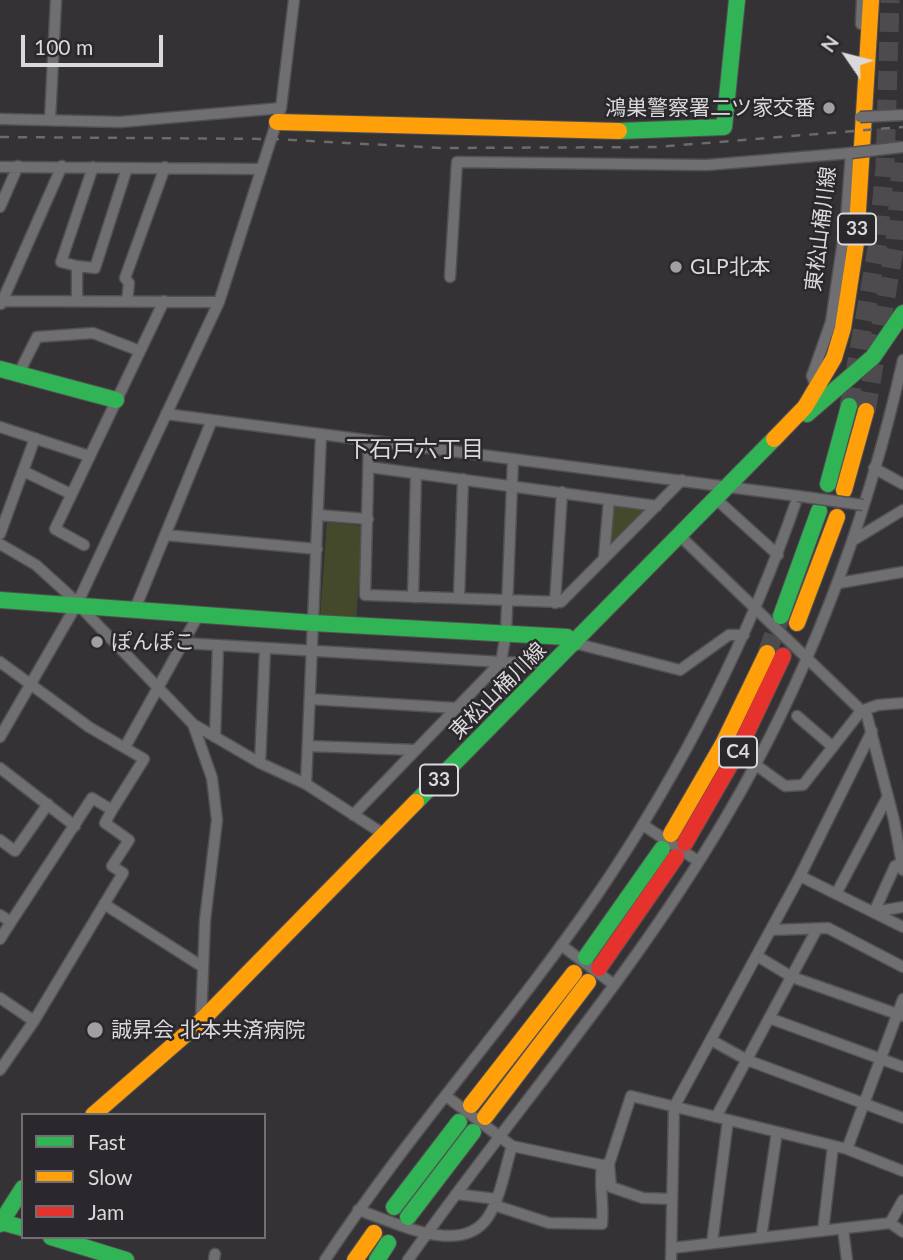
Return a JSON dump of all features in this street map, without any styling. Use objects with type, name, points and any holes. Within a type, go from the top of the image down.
[{"type":"main road","points":[[279,115],[645,132],[724,127],[737,0]]},
{"type":"main road","name":"東松山桶川線","points":[[95,1113],[201,1021],[777,438],[817,389],[835,358],[843,328],[856,243],[871,0]]},
{"type":"main road","name":"東松山桶川線","points":[[777,438],[867,366],[888,342],[903,313]]},
{"type":"main road","points":[[0,369],[116,400]]},
{"type":"main road","points":[[828,484],[849,406]]},
{"type":"main road","points":[[845,490],[866,411]]},
{"type":"main road","points":[[781,616],[819,511]]},
{"type":"main road","points":[[797,623],[837,517]]},
{"type":"main road","points":[[0,600],[314,623],[567,637],[574,643]]},
{"type":"main road","name":"C4","points":[[671,834],[775,654],[738,751],[685,843]]},
{"type":"main road","points":[[586,957],[669,853],[599,968]]},
{"type":"main road","points":[[471,1105],[574,973]]},
{"type":"main road","points":[[485,1117],[588,982]]},
{"type":"main road","points":[[459,1122],[401,1212],[474,1132]]},
{"type":"main road","points":[[21,1191],[0,1222],[21,1227]]},
{"type":"main road","points":[[355,1260],[374,1233]]},
{"type":"main road","points":[[58,1239],[126,1260]]},
{"type":"main road","points":[[377,1260],[388,1243]]},
{"type":"street","points":[[50,120],[56,0]]},
{"type":"street","points":[[0,737],[4,720],[32,685],[77,604],[219,302],[279,115],[294,0]]},
{"type":"street","points":[[862,0],[860,117],[903,115]]},
{"type":"street","points":[[0,119],[158,120],[237,110],[279,115]]},
{"type":"street","points":[[450,277],[457,162],[707,165],[903,147]]},
{"type":"street","name":"東松山桶川線","points":[[817,389],[812,376],[831,323],[846,220],[851,153]]},
{"type":"street","points":[[0,207],[18,166]]},
{"type":"street","points":[[62,166],[1,303],[219,302]]},
{"type":"street","points":[[0,167],[260,169]]},
{"type":"street","points":[[93,167],[61,262],[95,268],[127,168]]},
{"type":"street","points":[[127,301],[129,283],[125,278],[164,167]]},
{"type":"street","points":[[77,266],[77,301]]},
{"type":"street","points":[[84,545],[55,529],[164,301]]},
{"type":"street","points":[[19,375],[37,337],[93,333],[140,351]]},
{"type":"street","points":[[408,1260],[613,984],[698,861],[756,765],[808,661],[839,583],[903,359]]},
{"type":"street","points":[[166,414],[513,460],[730,485],[863,505]]},
{"type":"street","points":[[135,609],[212,420]]},
{"type":"street","points":[[0,427],[89,456]]},
{"type":"street","points":[[306,784],[321,435]]},
{"type":"street","points":[[0,534],[35,438]]},
{"type":"street","points":[[369,441],[365,595],[561,602],[682,480]]},
{"type":"street","points":[[353,815],[501,662],[506,633],[513,460]]},
{"type":"street","points":[[369,467],[657,506]]},
{"type":"street","points":[[874,468],[903,484]]},
{"type":"street","points":[[23,471],[71,494]]},
{"type":"street","points":[[413,597],[416,473]]},
{"type":"street","points":[[459,598],[463,479]]},
{"type":"street","points":[[555,603],[562,492]]},
{"type":"street","points":[[325,1260],[358,1210],[561,945],[643,825],[715,700],[756,611],[798,496]]},
{"type":"street","points":[[716,499],[778,555]]},
{"type":"street","points":[[604,557],[609,500]]},
{"type":"street","points":[[852,541],[903,510]]},
{"type":"street","points":[[318,515],[369,519]]},
{"type":"street","points":[[165,535],[317,549]]},
{"type":"street","points":[[679,535],[861,711],[872,731],[888,796],[899,819],[902,865],[895,866],[874,912]]},
{"type":"street","points":[[0,544],[36,565],[193,724],[260,763],[306,784],[385,835]]},
{"type":"street","points":[[839,583],[903,572]]},
{"type":"street","points":[[125,747],[199,614]]},
{"type":"street","points":[[574,643],[680,670],[724,638],[744,635]]},
{"type":"street","points":[[183,643],[538,663],[550,668]]},
{"type":"street","points":[[215,737],[218,646]]},
{"type":"street","points":[[260,763],[265,649]]},
{"type":"street","points":[[0,662],[89,727],[144,760],[105,823],[130,840],[111,866],[123,873],[34,1021],[0,1070]]},
{"type":"street","points":[[310,699],[456,708]]},
{"type":"street","points":[[756,765],[785,786],[803,785],[861,711],[878,705],[903,703]]},
{"type":"street","points":[[797,716],[833,747]]},
{"type":"street","points":[[193,724],[212,778],[217,820],[203,967],[201,1021]]},
{"type":"street","points":[[671,1260],[674,1107],[800,876],[872,731]]},
{"type":"street","points":[[308,746],[416,750]]},
{"type":"street","points":[[0,768],[75,826]]},
{"type":"street","points":[[836,894],[888,796]]},
{"type":"street","points":[[0,939],[92,798],[112,810]]},
{"type":"street","points":[[0,840],[15,851],[48,804]]},
{"type":"street","points":[[643,825],[698,861]]},
{"type":"street","points":[[800,876],[903,926]]},
{"type":"street","points":[[104,904],[203,967]]},
{"type":"street","points":[[874,912],[903,907]]},
{"type":"street","points":[[0,915],[11,922]]},
{"type":"street","points":[[771,930],[828,928],[903,967]]},
{"type":"street","points":[[716,1117],[817,929]]},
{"type":"street","points":[[561,945],[613,984]]},
{"type":"street","points":[[757,956],[792,976],[900,1015]]},
{"type":"street","points":[[0,998],[34,1021]]},
{"type":"street","points":[[847,1149],[880,1059],[900,1015],[903,999]]},
{"type":"street","points":[[769,1018],[903,1067]]},
{"type":"street","points":[[711,1040],[747,1060],[903,1118]]},
{"type":"street","points":[[446,1096],[512,1146],[606,1165]]},
{"type":"street","points":[[456,1194],[495,1202],[550,1223],[602,1224],[603,1210],[599,1191],[631,1096],[847,1149],[903,1171]]},
{"type":"street","points":[[712,1243],[728,1120]]},
{"type":"street","points":[[761,1238],[777,1132]]},
{"type":"street","points":[[358,1210],[427,1233],[452,1238],[471,1231],[481,1226],[495,1202],[512,1146]]},
{"type":"street","points":[[823,1231],[833,1146]]},
{"type":"street","points":[[606,1165],[611,1187],[643,1198],[673,1199]]},
{"type":"street","points":[[890,1223],[903,1200]]},
{"type":"street","points":[[672,1248],[890,1223],[903,1232]]},
{"type":"street","points":[[843,1229],[847,1260]]},
{"type":"green space","points":[[614,504],[644,508],[646,511],[613,544],[610,543],[611,506]]},
{"type":"green space","points":[[327,522],[363,526],[356,622],[320,618]]},
{"type":"tunnel","points":[[849,406],[878,243],[885,166],[890,0]]},
{"type":"tunnel","points":[[866,411],[895,244],[903,141]]},
{"type":"tunnel","points":[[767,653],[781,616]]},
{"type":"railway","points":[[0,137],[273,139],[441,148],[657,147],[903,127]]},
{"type":"traffic: fast","points":[[619,131],[724,127],[737,0]]},
{"type":"traffic: fast","points":[[807,414],[873,357],[903,313]]},
{"type":"traffic: fast","points":[[0,369],[116,400]]},
{"type":"traffic: fast","points":[[828,484],[849,406]]},
{"type":"traffic: fast","points":[[416,802],[774,439]]},
{"type":"traffic: fast","points":[[781,616],[819,511]]},
{"type":"traffic: fast","points":[[0,600],[314,623],[567,637],[574,643]]},
{"type":"traffic: fast","points":[[586,957],[662,849]]},
{"type":"traffic: fast","points":[[394,1207],[459,1122]]},
{"type":"traffic: fast","points":[[408,1217],[473,1132]]},
{"type":"traffic: fast","points":[[0,1224],[21,1191]]},
{"type":"traffic: fast","points":[[1,1222],[21,1227]]},
{"type":"traffic: fast","points":[[58,1239],[126,1260]]},
{"type":"traffic: fast","points":[[377,1260],[388,1243]]},
{"type":"traffic: slow","points":[[774,439],[805,407],[834,358],[843,328],[856,243],[871,0]]},
{"type":"traffic: slow","points":[[277,122],[619,131]]},
{"type":"traffic: slow","points":[[844,490],[866,411]]},
{"type":"traffic: slow","points":[[797,623],[837,517]]},
{"type":"traffic: slow","points":[[671,834],[723,744],[767,653]]},
{"type":"traffic: slow","points":[[95,1113],[201,1021],[416,802]]},
{"type":"traffic: slow","points":[[471,1105],[574,973]]},
{"type":"traffic: slow","points":[[485,1117],[588,982]]},
{"type":"traffic: slow","points":[[355,1260],[374,1233]]},
{"type":"traffic: jam","points":[[685,843],[738,751],[783,656]]},
{"type":"traffic: jam","points":[[599,968],[676,857]]},
{"type":"place","name":"鴻巣警察署二ツ家交番","points":[[829,108]]},
{"type":"place","name":"GLP北本","points":[[676,267]]},
{"type":"place","name":"ぽんぽこ","points":[[97,642]]},
{"type":"place","name":"誠昇会 北本共済病院","points":[[95,1030]]},
{"type":"district","name":"下石戸六丁目","points":[[415,450]]}]
